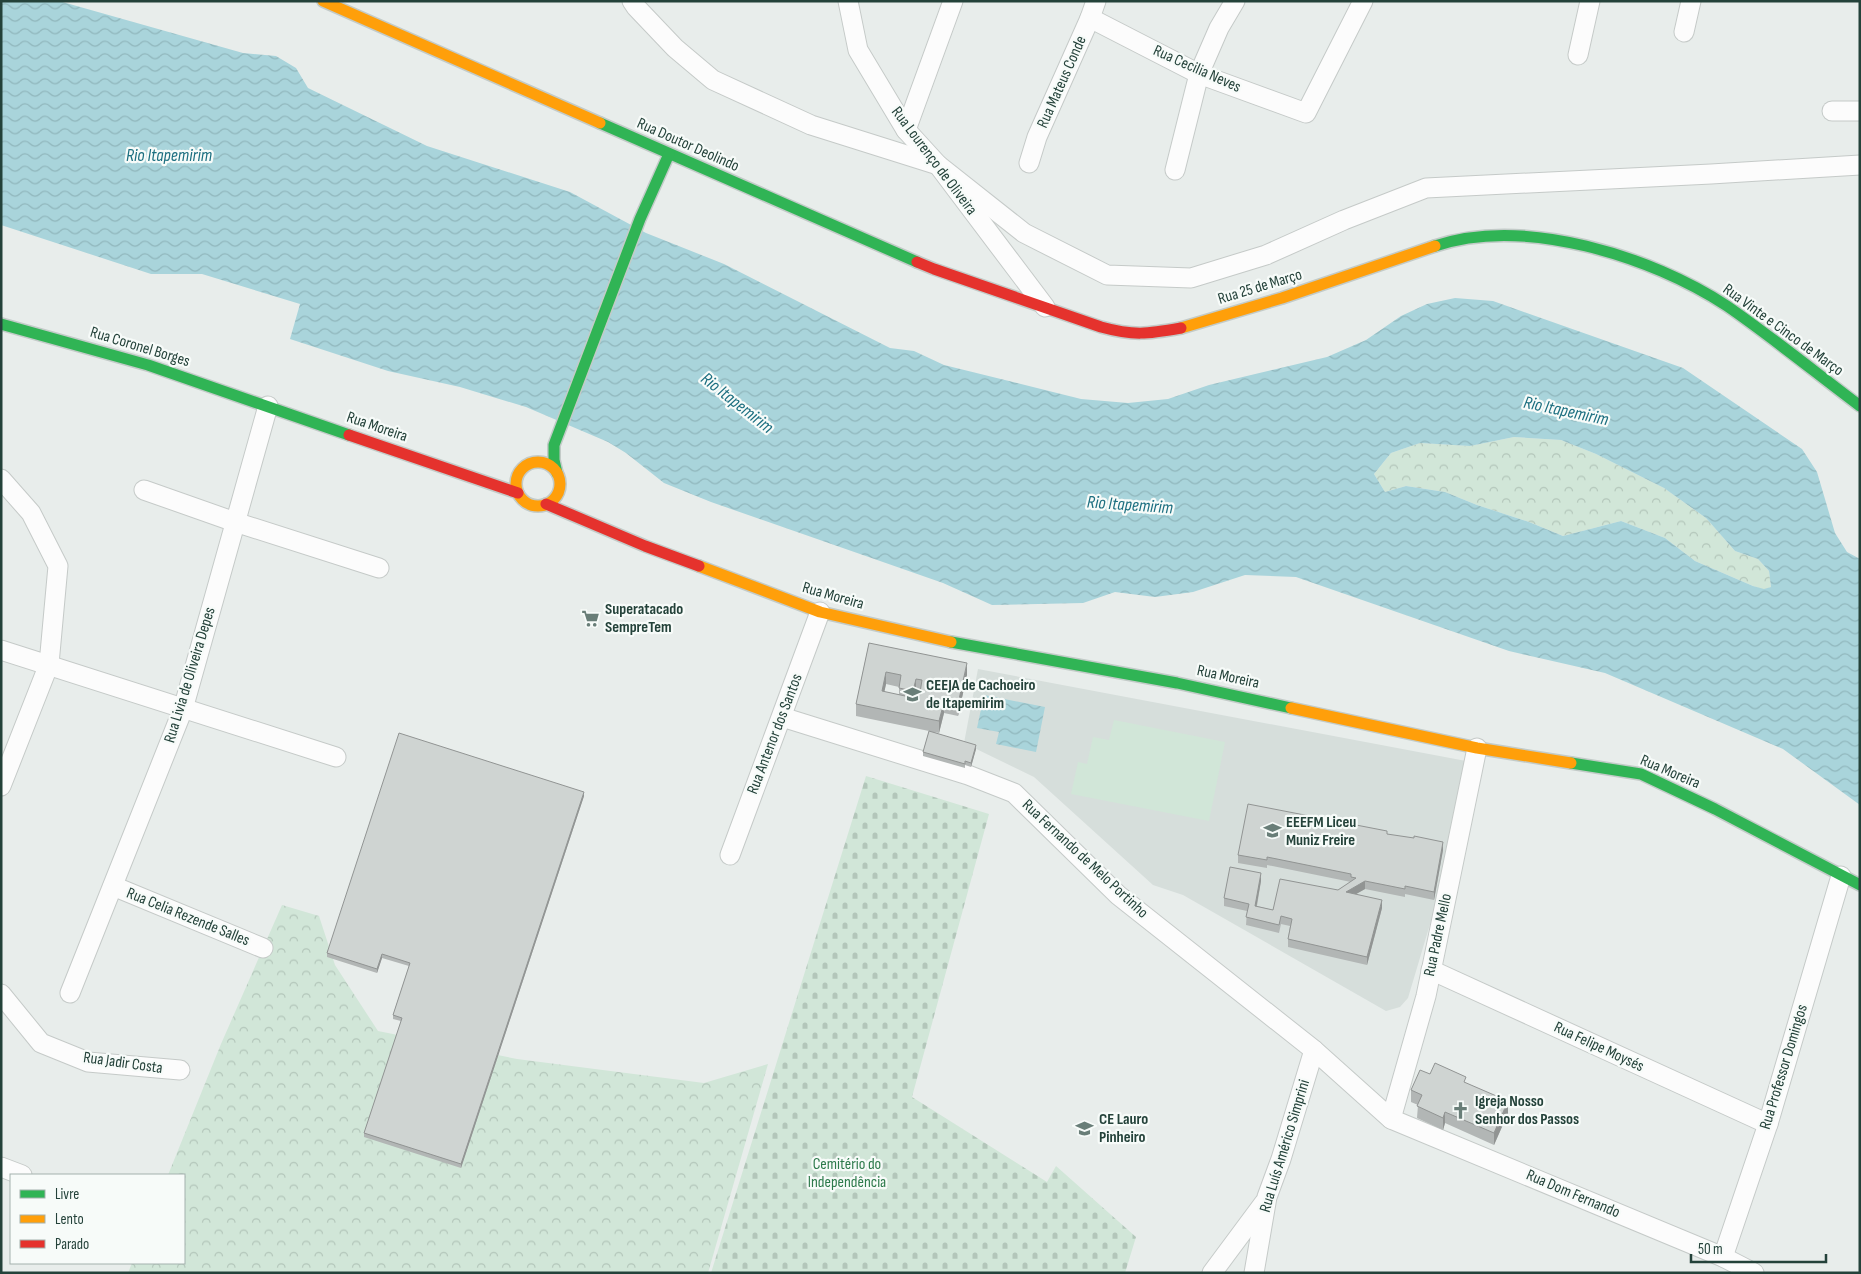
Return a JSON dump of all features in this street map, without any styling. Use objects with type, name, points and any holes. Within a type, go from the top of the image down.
[{"type":"main road","name":"Rua Doutor Deolindo","points":[[323,1],[934,269],[1045,307]]},
{"type":"main road","points":[[581,519],[561,484],[557,473],[554,460],[556,440],[640,219],[669,154]]},
{"type":"main road","name":"Rua 25 de Março","points":[[1045,307],[1116,331],[1145,334],[1181,328],[1282,298],[1447,242],[1484,236]]},
{"type":"main road","name":"Rua Vinte e Cinco de Março","points":[[1484,236],[1536,237],[1585,246],[1636,261],[1677,279],[1726,306],[1860,406]]},
{"type":"main road","name":"Rua Coronel Borges","points":[[1,324],[148,364],[268,406]]},
{"type":"main road","name":"Rua Moreira","points":[[268,406],[518,493]]},
{"type":"main road","points":[[536,462],[556,440]]},
{"type":"main road","points":[[475,478],[521,469],[530,463],[536,462],[551,466],[557,473]]},
{"type":"main road","points":[[521,469],[516,478],[518,493],[521,499],[530,505],[540,506],[550,503],[558,495],[561,484]]},
{"type":"main road","name":"Rua Moreira","points":[[546,504],[646,546],[820,612],[960,644],[1177,683],[1477,748],[1641,774],[1715,809],[1860,885]]},
{"type":"street","points":[[632,1],[675,48],[714,80],[811,125],[938,165],[1024,233],[1107,275],[1191,278],[1266,255],[1344,220],[1426,188],[1860,166]]},
{"type":"street","name":"Rua Lourenço de Oliveira","points":[[848,1],[858,50],[906,130],[938,165],[1045,307]]},
{"type":"street","points":[[906,130],[953,1]]},
{"type":"street","points":[[1176,170],[1199,74],[1219,28],[1235,1]]},
{"type":"street","name":"Rua Cecilia Neves","points":[[1093,10],[1199,74],[1306,113],[1363,1]]},
{"type":"street","points":[[1578,54],[1590,1]]},
{"type":"street","points":[[1684,32],[1691,1]]},
{"type":"street","name":"Rua Mateus Conde","points":[[1029,163],[1038,137],[1093,10]]},
{"type":"street","points":[[1832,111],[1860,111]]},
{"type":"street","name":"Rua Livia de Oliveira Depes","points":[[70,992],[183,709],[268,406]]},
{"type":"street","points":[[1,479],[31,513],[58,566],[49,664],[1,786]]},
{"type":"street","points":[[144,490],[235,522],[380,568]]},
{"type":"street","name":"Rua Antenor dos Santos","points":[[730,855],[820,612]]},
{"type":"street","points":[[1,650],[336,757]]},
{"type":"street","name":"Rua Fernando de Melo Portinho","points":[[782,717],[968,775],[1014,793],[1118,895],[1314,1050],[1391,1119]]},
{"type":"street","name":"Rua Padre Mello","points":[[1391,1119],[1426,996],[1477,748]]},
{"type":"street","name":"Rua Professor Domingos","points":[[1723,1257],[1768,1124],[1841,876]]},
{"type":"street","name":"Rua Celia Rezende Salles","points":[[113,886],[263,948]]},
{"type":"street","name":"Rua Felipe Moysés","points":[[1431,970],[1768,1124]]},
{"type":"street","name":"Rua Jadir Costa","points":[[1,994],[41,1043],[88,1062],[180,1070]]},
{"type":"street","name":"Rua Luís Américo Simprini","points":[[1254,1273],[1267,1197],[1281,1159],[1314,1050]]},
{"type":"street","name":"Rua Dom Fernando","points":[[1391,1119],[1723,1257],[1745,1271]]},
{"type":"street","points":[[1,1167],[19,1174]]},
{"type":"street","points":[[1212,1273],[1267,1197]]},
{"type":"shaded area","name":"EEEFM Liceu Muniz Freire","points":[[978,669],[1466,761],[1436,904],[1408,998],[1400,1007],[1386,1011],[1183,895],[1153,885],[1034,777],[964,743]]},
{"type":"green space","points":[[1514,437],[1561,440],[1596,454],[1664,488],[1706,518],[1735,551],[1758,559],[1769,571],[1771,587],[1764,590],[1695,561],[1665,538],[1621,521],[1563,536],[1445,492],[1406,486],[1385,492],[1374,474],[1391,453],[1420,443],[1470,446]]},
{"type":"green space","points":[[1114,720],[1225,742],[1209,821],[1071,794],[1078,762],[1087,764],[1093,737],[1109,740]]},
{"type":"green space","name":"Cemitério do Independência","points":[[866,776],[989,814],[912,1097],[1047,1182],[1056,1166],[1136,1237],[1125,1273],[711,1273]]},
{"type":"green space","points":[[282,905],[319,916],[335,965],[378,1031],[517,1059],[704,1083],[768,1064],[708,1273],[128,1273],[132,1264],[185,1264],[185,1174],[168,1174],[221,1044]]},
{"type":"water","name":"Rio Itapemirim","points":[[1,1],[59,1],[243,53],[276,56],[296,68],[308,88],[427,146],[570,192],[646,233],[724,264],[890,348],[914,351],[944,365],[1081,399],[1128,403],[1168,399],[1209,385],[1327,357],[1366,340],[1401,316],[1427,304],[1455,298],[1493,301],[1683,368],[1802,449],[1817,472],[1835,533],[1847,552],[1860,559],[1860,805],[1783,749],[1605,673],[1509,651],[1296,577],[1245,575],[1193,592],[1155,597],[1115,592],[1083,603],[992,605],[943,583],[711,502],[664,483],[626,453],[608,442],[526,407],[460,387],[388,371],[290,339],[300,304],[202,274],[151,274],[1,225]],"holes":[[[1514,437],[1561,440],[1596,454],[1664,488],[1706,518],[1735,551],[1758,559],[1769,571],[1771,587],[1764,589],[1753,586],[1695,561],[1665,538],[1621,521],[1563,536],[1445,492],[1406,486],[1385,492],[1374,474],[1391,453],[1420,443],[1470,446]]]},
{"type":"water","points":[[984,695],[1045,707],[1036,752],[996,744],[999,732],[977,728]]},
{"type":"building","name":"CEEJA de Cachoeiro de Itapemirim","points":[[869,643],[967,663],[958,704],[944,702],[939,721],[856,704]],"holes":[[[886,672],[901,675],[899,688],[913,691],[916,679],[922,680],[919,699],[882,691]]]},
{"type":"building","points":[[929,731],[976,745],[971,763],[965,761],[965,764],[923,752]]},
{"type":"building","points":[[399,733],[584,792],[461,1164],[364,1133],[402,1018],[393,1015],[410,963],[382,954],[377,969],[327,953]]},
{"type":"building","points":[[1248,804],[1387,831],[1387,834],[1414,838],[1414,836],[1443,842],[1434,892],[1405,886],[1405,889],[1365,881],[1346,892],[1382,900],[1367,957],[1288,939],[1292,919],[1281,916],[1279,925],[1246,917],[1249,904],[1224,898],[1230,867],[1261,873],[1255,906],[1273,910],[1280,879],[1338,890],[1356,878],[1351,877],[1351,874],[1267,857],[1267,860],[1238,855]]},
{"type":"building","name":"Igreja Nosso Senhor dos Passos","points":[[1435,1063],[1466,1077],[1464,1082],[1508,1101],[1494,1133],[1445,1112],[1443,1118],[1417,1106],[1422,1095],[1411,1090],[1420,1070],[1430,1074]]},
{"type":"traffic: fast","points":[[600,123],[917,262]]},
{"type":"traffic: fast","points":[[557,473],[554,460],[554,445],[640,219],[669,154]]},
{"type":"traffic: fast","points":[[1435,246],[1470,238],[1507,236],[1546,239],[1586,246],[1625,257],[1662,271],[1727,306],[1860,406]]},
{"type":"traffic: fast","points":[[1,324],[148,365],[349,435]]},
{"type":"traffic: fast","points":[[951,642],[1177,683],[1291,708]]},
{"type":"traffic: fast","points":[[1571,763],[1641,774],[1715,809],[1860,885]]},
{"type":"traffic: slow","points":[[323,1],[600,123]]},
{"type":"traffic: slow","points":[[1181,328],[1282,298],[1435,246]]},
{"type":"traffic: slow","points":[[534,462],[542,462],[554,468],[560,484],[554,500],[542,506],[534,506],[522,500],[516,488],[516,480],[522,468],[534,462]]},
{"type":"traffic: slow","points":[[699,566],[820,612],[951,642]]},
{"type":"traffic: slow","points":[[1291,708],[1477,748],[1571,763]]},
{"type":"traffic: jam","points":[[917,262],[1101,327],[1132,333],[1159,332],[1181,328]]},
{"type":"traffic: jam","points":[[349,435],[518,493]]},
{"type":"traffic: jam","points":[[546,504],[645,546],[699,566]]},
{"type":"place","name":"Superatacado SempreTem","points":[[591,618]]},
{"type":"place","name":"CEEJA de Cachoeiro de Itapemirim","points":[[912,694]]},
{"type":"place","name":"EEEFM Liceu Muniz Freire","points":[[1272,831]]},
{"type":"place","name":"Igreja Nosso Senhor dos Passos","points":[[1461,1110]]},
{"type":"place","name":"CE Lauro Pinheiro","points":[[1085,1128]]}]
